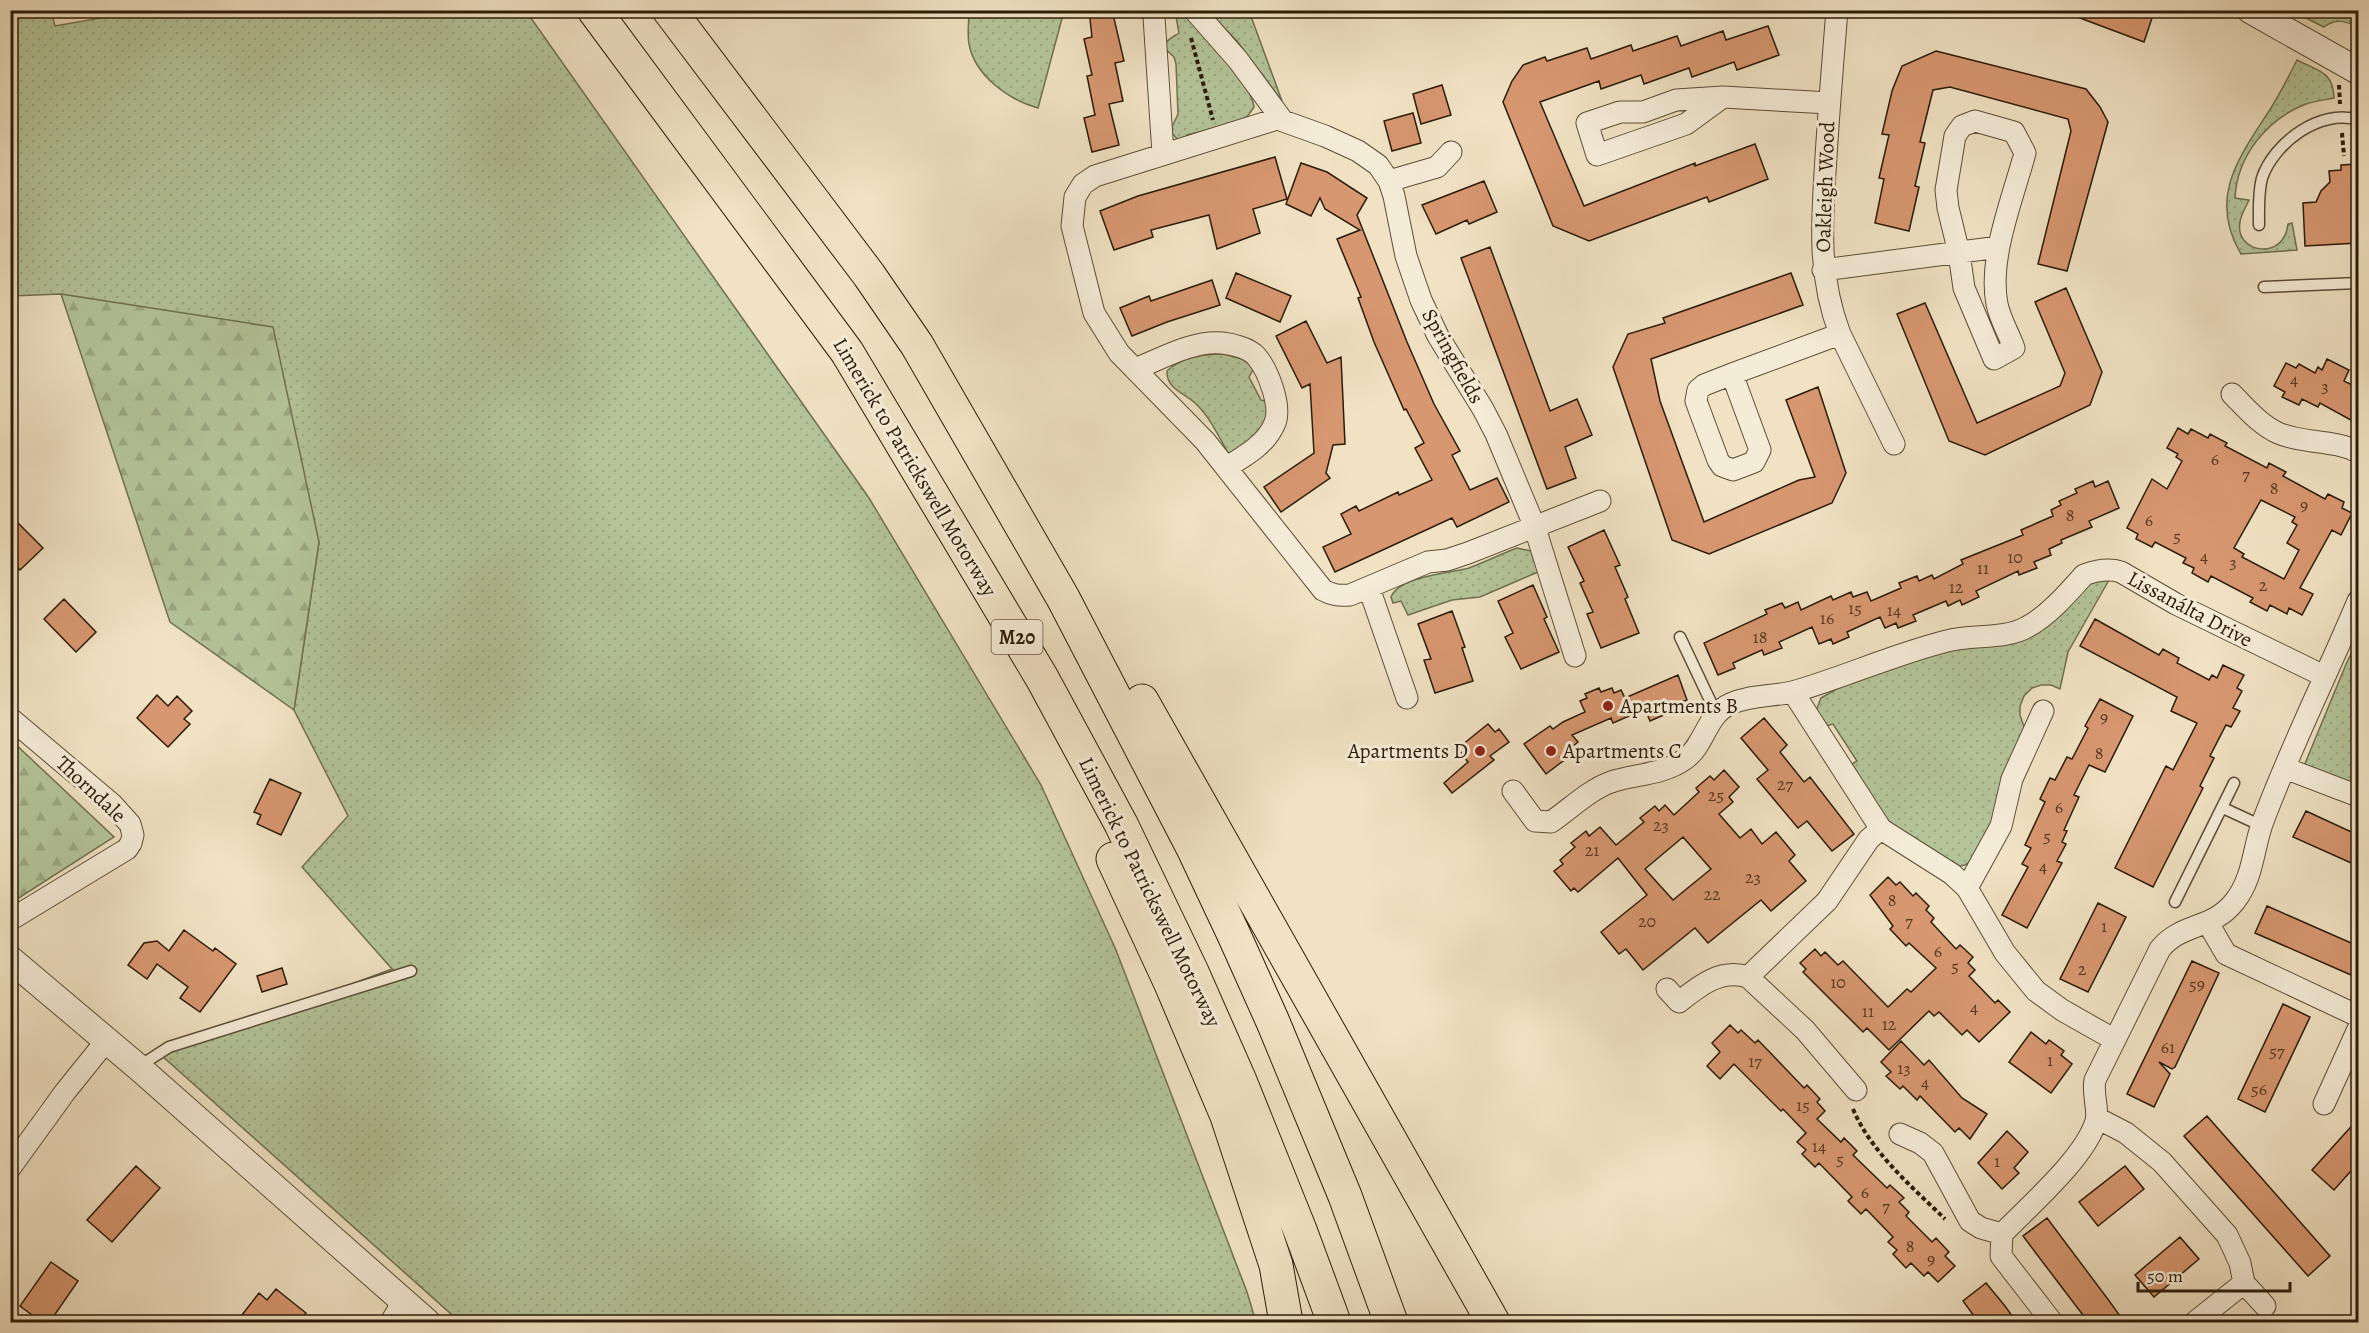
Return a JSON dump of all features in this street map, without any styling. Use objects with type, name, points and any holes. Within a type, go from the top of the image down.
[{"type":"highway","name":"Limerick to Patrickswell Motorway","points":[[594,10],[847,352],[1042,678],[1121,824],[1192,972],[1235,1070],[1300,1230],[1334,1323]]},
{"type":"highway","name":"M20","points":[[669,10],[869,275],[916,345],[1063,598],[1193,848],[1278,1033],[1345,1196],[1391,1323]]},
{"type":"highway","name":"M20","points":[[916,345],[1003,457],[1493,1323]]},
{"type":"highway","name":"M20","points":[[894,430],[1032,687],[1171,984],[1227,1116],[1276,1265],[1286,1323]]},
{"type":"street","points":[[1194,10],[1238,60],[1280,118],[1095,176],[1083,184],[1075,197],[1072,226],[1094,313],[1119,353],[1190,425],[1227,467],[1323,590],[1339,596],[1369,588],[1428,562],[1447,560],[1600,501]]},
{"type":"street","name":"Oakleigh Wood","points":[[1837,10],[1821,219],[1823,270],[1834,319],[1840,334],[1894,444]]},
{"type":"street","points":[[2250,10],[2356,65]]},
{"type":"street","points":[[1154,17],[1163,154]]},
{"type":"street","name":"Oakleigh Wood","points":[[1723,97],[1686,124],[1598,155],[1587,123],[1620,112],[1643,111],[1676,100],[1723,97],[1829,103]]},
{"type":"street","name":"Springfields","points":[[1280,118],[1358,151],[1378,165],[1389,181],[1406,256],[1421,300],[1438,336],[1492,427],[1534,525],[1575,656]]},
{"type":"street","points":[[1975,121],[2014,132],[2025,153],[1999,247],[1996,276],[1997,304],[2014,348],[1994,359],[1964,288],[1959,253],[1946,190],[1955,136],[1962,126],[1975,121]]},
{"type":"street","points":[[1389,181],[1437,167],[1451,152]]},
{"type":"street","name":"Oakleigh Wood","points":[[1823,270],[1999,247]]},
{"type":"street","points":[[1732,374],[1840,334]]},
{"type":"street","points":[[1135,369],[1206,343],[1223,343],[1256,356],[1269,381],[1277,405],[1277,417],[1274,426],[1262,442],[1227,467]]},
{"type":"street","points":[[2232,394],[2275,432],[2285,436],[2335,443],[2358,453]]},
{"type":"street","name":"Lissanálta Drive","points":[[1716,713],[1727,705],[1741,700],[1793,692],[1888,658],[1945,641],[2020,630],[2037,621],[2084,575],[2103,570],[2121,572],[2176,604],[2324,676]]},
{"type":"street","points":[[1369,588],[1407,698]]},
{"type":"street","points":[[2052,1323],[2001,1256],[2002,1234],[2069,1163],[2090,1136],[2097,1118],[2093,1090],[2095,1080],[2160,949],[2170,936],[2208,923],[2224,914],[2242,892],[2251,870],[2262,826],[2285,768],[2358,601]]},
{"type":"street","points":[[1793,692],[1881,829],[1952,874],[1967,888],[2005,953],[2036,991],[2062,1010],[2115,1040]]},
{"type":"street","points":[[1967,888],[2001,826],[2012,779],[2043,711]]},
{"type":"street","points":[[1513,791],[1535,820],[1551,822],[1593,792],[1610,783],[1671,767],[1686,759],[1696,747],[1716,713]]},
{"type":"street","name":"Thorndale","points":[[10,718],[112,804],[130,824],[133,835],[127,849],[10,920]]},
{"type":"street","points":[[2285,768],[2358,796]]},
{"type":"street","points":[[1748,977],[1827,901],[1869,839],[1881,829]]},
{"type":"street","points":[[2208,923],[2226,954],[2358,1016]]},
{"type":"street","points":[[10,959],[138,1067],[397,1312],[427,1323]]},
{"type":"street","points":[[1667,989],[1679,1002],[1712,979],[1740,974],[1748,977],[1805,1030],[1855,1100]]},
{"type":"street","points":[[2324,1104],[2358,1029]]},
{"type":"street","points":[[10,1168],[65,1092],[106,1041]]},
{"type":"street","points":[[2097,1118],[2126,1133],[2162,1162],[2227,1236],[2240,1263],[2244,1283],[2265,1306]]},
{"type":"street","points":[[1900,1134],[1920,1143],[1933,1153],[1970,1221],[1981,1228],[2002,1234]]},
{"type":"street","points":[[2195,1322],[2244,1283]]},
{"type":"lane","points":[[2259,225],[2262,180],[2271,159],[2284,143],[2323,121],[2341,117],[2358,120]]},
{"type":"lane","points":[[2264,287],[2358,283]]},
{"type":"lane","points":[[1680,637],[1716,713]]},
{"type":"lane","points":[[2175,902],[2234,783]]},
{"type":"lane","points":[[2223,808],[2262,826]]},
{"type":"lane","points":[[138,1067],[169,1047],[411,971]]},
{"type":"path","points":[[1190,34],[1218,137]]},
{"type":"path","points":[[1855,1100],[1860,1126],[1880,1151],[1947,1221]]},
{"type":"green space","points":[[147,10],[526,11],[869,498],[1041,785],[1116,950],[1247,1292],[1256,1322],[460,1322],[161,1055],[392,969],[302,867],[348,816],[294,710],[319,542],[61,294],[11,296],[10,11],[51,11],[55,26]]},
{"type":"green space","points":[[969,11],[1064,11],[1038,108],[1005,93],[978,66],[969,44]]},
{"type":"green space","points":[[1175,11],[1182,11],[1200,30],[1224,57],[1244,85],[1254,107],[1244,121],[1187,135],[1185,139],[1178,140],[1170,131],[1178,114],[1176,64],[1174,57],[1164,48],[1168,41],[1179,33]]},
{"type":"green space","points":[[1208,11],[1249,11],[1282,101],[1237,41]]},
{"type":"green space","points":[[2292,11],[2358,11],[2358,27],[2341,21],[2324,27]]},
{"type":"green space","points":[[2297,60],[2327,77],[2331,82],[2334,98],[2306,104],[2279,119],[2267,129],[2248,154],[2241,168],[2235,198],[2249,200],[2240,222],[2240,233],[2244,241],[2260,249],[2269,248],[2278,244],[2285,236],[2288,224],[2292,223],[2297,250],[2241,254],[2231,233],[2227,214],[2227,195],[2239,160]]},
{"type":"green space","points":[[61,294],[273,327],[319,542],[294,710],[170,622]]},
{"type":"green space","points":[[1224,354],[1242,359],[1254,368],[1249,377],[1261,400],[1269,402],[1265,425],[1237,452],[1228,453],[1206,415],[1173,386],[1167,371],[1186,359]]},
{"type":"green space","points":[[1517,548],[1531,551],[1538,572],[1480,597],[1452,600],[1408,615],[1401,601],[1393,603],[1391,597],[1404,584],[1426,576],[1469,568]]},
{"type":"green space","points":[[2109,580],[2068,652],[2060,689],[2051,685],[2041,685],[2032,688],[2024,696],[2020,706],[2020,715],[2025,730],[1997,813],[1973,860],[1959,866],[1888,823],[1852,764],[1857,761],[1833,724],[1826,726],[1816,711],[1821,698],[1854,680],[1910,660],[1966,647],[2017,642],[2089,583]]},
{"type":"green space","points":[[2358,640],[2358,788],[2304,766]]},
{"type":"green space","points":[[11,740],[114,837],[10,903]]},
{"type":"building","points":[[1089,10],[1112,10],[1124,61],[1115,63],[1123,101],[1109,104],[1119,145],[1092,152],[1084,118],[1095,115],[1087,76],[1092,75],[1084,39],[1092,37]]},
{"type":"building","points":[[2065,10],[2152,10],[2149,17],[2152,18],[2144,42],[2064,12]]},
{"type":"building","points":[[1768,26],[1779,55],[1737,70],[1734,62],[1692,77],[1689,68],[1644,84],[1641,75],[1601,89],[1599,81],[1540,102],[1584,206],[1695,163],[1695,166],[1755,144],[1768,179],[1709,202],[1707,197],[1589,241],[1553,226],[1503,102],[1512,81],[1523,65],[1545,57],[1547,61],[1587,48],[1591,59],[1631,45],[1633,51],[1677,36],[1681,46],[1723,31],[1726,40]]},
{"type":"building","points":[[1936,51],[2086,89],[2100,107],[2108,122],[2067,271],[2038,264],[2071,131],[2068,119],[1950,87],[1933,90],[1920,142],[1925,143],[1915,186],[1919,187],[1909,231],[1875,223],[1884,179],[1879,178],[1889,135],[1882,134],[1892,91],[1902,66]]},
{"type":"building","points":[[1442,85],[1451,115],[1421,124],[1413,94]]},
{"type":"building","points":[[1413,113],[1421,143],[1392,151],[1384,121]]},
{"type":"building","points":[[1275,157],[1287,199],[1253,209],[1260,233],[1217,249],[1209,215],[1151,230],[1153,237],[1114,250],[1100,211],[1138,196]]},
{"type":"building","points":[[1301,163],[1327,172],[1367,198],[1357,215],[1434,404],[1460,451],[1452,455],[1470,490],[1497,478],[1509,502],[1457,527],[1452,518],[1335,572],[1323,547],[1351,534],[1341,514],[1356,506],[1359,511],[1398,492],[1399,495],[1432,480],[1415,448],[1424,443],[1406,409],[1404,410],[1374,342],[1358,298],[1361,297],[1337,239],[1360,230],[1325,209],[1320,198],[1311,216],[1286,204]]},
{"type":"building","points":[[2358,164],[2358,243],[2305,246],[2303,203],[2316,202],[2321,191],[2330,182],[2329,171],[2341,170],[2341,165]]},
{"type":"building","points":[[1484,181],[1497,212],[1469,224],[1467,220],[1436,234],[1422,205]]},
{"type":"building","points":[[1490,247],[1550,411],[1577,399],[1592,435],[1565,447],[1576,478],[1547,489],[1461,258]]},
{"type":"building","points":[[1236,273],[1291,296],[1280,322],[1226,298]]},
{"type":"building","points":[[1791,273],[1803,305],[1651,359],[1660,401],[1704,522],[1799,480],[1815,477],[1786,400],[1818,387],[1846,473],[1832,503],[1709,554],[1672,540],[1613,367],[1628,334],[1665,323],[1663,318]]},
{"type":"building","points":[[1212,280],[1220,305],[1132,336],[1120,308],[1149,296],[1151,301]]},
{"type":"building","points":[[2066,288],[2102,372],[2090,405],[1985,455],[1949,441],[1897,314],[1925,303],[1977,423],[2060,386],[2065,373],[2035,302]]},
{"type":"building","points":[[1306,321],[1327,363],[1341,357],[1345,444],[1333,445],[1326,473],[1330,478],[1281,512],[1264,487],[1314,453],[1310,384],[1302,388],[1276,336]]},
{"type":"building","points":[[2327,359],[2349,370],[2344,381],[2358,388],[2358,424],[2320,403],[2318,407],[2302,399],[2299,405],[2282,397],[2285,392],[2274,386],[2286,363],[2296,368],[2299,364],[2315,373],[2318,367],[2322,370]]},
{"type":"building","points":[[2178,428],[2188,434],[2191,429],[2208,438],[2210,434],[2227,443],[2225,446],[2267,468],[2269,463],[2286,472],[2283,476],[2325,499],[2328,494],[2344,502],[2342,508],[2352,513],[2341,535],[2332,530],[2300,588],[2313,594],[2302,615],[2289,608],[2287,614],[2270,605],[2267,611],[2250,602],[2253,598],[2211,576],[2208,582],[2192,573],[2194,568],[2183,563],[2186,558],[2155,542],[2152,547],[2136,539],[2138,534],[2127,528],[2152,479],[2167,489],[2182,461],[2176,457],[2178,454],[2167,448]],"holes":[[[2261,500],[2295,517],[2292,522],[2297,525],[2287,543],[2299,550],[2284,579],[2242,557],[2244,554],[2234,548]]]},
{"type":"building","points":[[2093,481],[2095,487],[2108,481],[2119,508],[2089,521],[2092,527],[2061,540],[2062,543],[2049,549],[2051,555],[2034,562],[2037,568],[2019,575],[2018,571],[1976,591],[1979,597],[1962,605],[1960,600],[1948,606],[1946,601],[1913,615],[1916,621],[1898,628],[1896,623],[1885,628],[1880,617],[1847,632],[1849,637],[1833,644],[1831,639],[1819,644],[1812,627],[1779,642],[1782,648],[1764,655],[1762,650],[1733,663],[1735,668],[1718,675],[1704,643],[1767,614],[1765,610],[1782,603],[1785,608],[1798,602],[1801,610],[1831,596],[1833,600],[1851,592],[1853,597],[1867,592],[1871,601],[1901,588],[1899,583],[1917,576],[1919,581],[1932,575],[1934,579],[1963,564],[1961,560],[2023,535],[2021,530],[2053,516],[2051,510],[2061,505],[2059,501],[2077,493],[2075,489]]},
{"type":"building","points":[[10,515],[43,548],[20,570],[10,560]]},
{"type":"building","points":[[1604,530],[1620,565],[1615,567],[1628,597],[1625,599],[1639,633],[1601,648],[1587,614],[1593,612],[1580,583],[1584,581],[1568,547]]},
{"type":"building","points":[[1533,585],[1547,617],[1544,619],[1559,652],[1521,669],[1505,637],[1513,633],[1498,601]]},
{"type":"building","points":[[64,599],[96,632],[76,652],[44,619]]},
{"type":"building","points":[[1452,611],[1465,647],[1462,648],[1473,681],[1435,693],[1424,660],[1431,659],[1418,624]]},
{"type":"building","points":[[2095,619],[2159,655],[2163,649],[2179,658],[2177,663],[2209,680],[2212,675],[2217,678],[2223,665],[2244,675],[2237,688],[2242,691],[2233,708],[2240,711],[2231,727],[2226,725],[2210,756],[2214,758],[2200,786],[2203,788],[2153,887],[2115,868],[2166,766],[2173,770],[2197,723],[2171,711],[2177,697],[2080,646]]},
{"type":"building","points":[[1678,675],[1687,700],[1671,706],[1673,711],[1650,721],[1645,709],[1613,723],[1611,718],[1572,735],[1578,742],[1560,757],[1563,761],[1546,774],[1524,744],[1550,726],[1553,729],[1585,712],[1580,701],[1587,698],[1585,694],[1599,688],[1601,692],[1612,688],[1614,693],[1621,690],[1625,698]]},
{"type":"building","points":[[157,695],[168,706],[177,696],[192,711],[184,719],[190,724],[168,747],[137,718]]},
{"type":"building","points":[[2100,699],[2133,716],[2105,772],[2089,765],[2074,795],[2079,797],[2064,830],[2067,831],[2062,842],[2066,844],[2057,861],[2062,863],[2027,928],[2002,915],[2028,867],[2022,864],[2031,848],[2025,845],[2045,802],[2040,799],[2050,778],[2055,780],[2067,757],[2072,759],[2088,728],[2085,726]]},
{"type":"building","points":[[1764,718],[1787,745],[1780,752],[1804,782],[1810,777],[1854,834],[1832,851],[1807,821],[1798,828],[1757,779],[1768,770],[1741,738]]},
{"type":"building","name":"Apartments D","points":[[1488,724],[1495,732],[1499,729],[1509,742],[1490,756],[1494,760],[1452,793],[1444,783],[1468,762],[1461,753],[1466,750],[1462,745]]},
{"type":"building","points":[[1724,770],[1739,787],[1729,797],[1733,802],[1719,814],[1740,838],[1751,829],[1762,844],[1776,832],[1795,855],[1789,861],[1806,881],[1771,911],[1761,900],[1708,943],[1695,928],[1643,970],[1626,949],[1619,954],[1601,932],[1647,895],[1618,858],[1578,892],[1574,888],[1571,891],[1554,871],[1563,864],[1560,860],[1575,847],[1571,843],[1586,831],[1589,836],[1600,827],[1616,845],[1644,822],[1640,818],[1655,806],[1659,811],[1665,805],[1674,815],[1699,792],[1696,788],[1710,776],[1714,780]],"holes":[[[1683,837],[1711,869],[1673,900],[1645,869]]]},
{"type":"building","points":[[270,779],[301,793],[281,835],[257,824],[261,815],[254,812]]},
{"type":"building","points":[[2306,811],[2358,835],[2358,866],[2293,837]]},
{"type":"building","points":[[1888,877],[1896,885],[1900,882],[1913,896],[1916,893],[1929,906],[1926,910],[1934,918],[1931,922],[1956,949],[1960,945],[1973,957],[1968,963],[1975,970],[1969,976],[1995,1003],[1998,1000],[2010,1012],[1979,1042],[1967,1030],[1962,1035],[1939,1012],[1934,1016],[1929,1011],[1889,1050],[1867,1028],[1863,1032],[1803,972],[1806,969],[1800,963],[1815,949],[1821,956],[1825,952],[1838,965],[1843,961],[1888,1007],[1907,989],[1911,992],[1936,968],[1909,943],[1906,946],[1890,929],[1893,926],[1870,895]]},
{"type":"building","points":[[2098,903],[2126,917],[2088,992],[2060,979]]},
{"type":"building","points":[[2267,906],[2358,946],[2358,978],[2255,933]]},
{"type":"building","points":[[184,930],[213,951],[215,948],[236,964],[200,1012],[180,998],[188,987],[157,964],[147,979],[128,965],[144,943],[157,941],[169,951]]},
{"type":"building","points":[[2192,961],[2219,973],[2175,1067],[2172,1069],[2159,1062],[2170,1074],[2154,1107],[2127,1094]]},
{"type":"building","points":[[282,968],[287,984],[262,992],[257,976]]},
{"type":"building","points":[[2283,1004],[2310,1017],[2265,1112],[2238,1099]]},
{"type":"building","points":[[1730,1025],[1738,1033],[1741,1030],[1755,1043],[1758,1040],[1804,1088],[1807,1085],[1820,1099],[1817,1102],[1825,1111],[1817,1119],[1841,1142],[1844,1138],[1857,1151],[1853,1155],[1887,1188],[1890,1185],[1904,1198],[1899,1202],[1909,1212],[1906,1216],[1932,1242],[1936,1238],[1949,1252],[1945,1256],[1955,1266],[1938,1282],[1928,1272],[1924,1276],[1911,1263],[1906,1268],[1893,1254],[1897,1250],[1888,1242],[1893,1237],[1866,1209],[1861,1214],[1848,1201],[1852,1197],[1819,1163],[1815,1167],[1802,1154],[1806,1150],[1797,1142],[1806,1133],[1783,1109],[1781,1111],[1734,1064],[1720,1079],[1707,1066],[1720,1052],[1712,1043]]},
{"type":"building","points":[[2031,1032],[2046,1044],[2049,1040],[2064,1051],[2061,1055],[2072,1064],[2051,1093],[2009,1062]]},
{"type":"building","points":[[1901,1041],[1924,1065],[1929,1060],[1962,1098],[1987,1114],[1970,1139],[1959,1128],[1955,1132],[1920,1096],[1917,1100],[1903,1086],[1900,1089],[1886,1076],[1891,1072],[1881,1062]]},
{"type":"building","points":[[2207,1116],[2330,1256],[2308,1276],[2184,1136]]},
{"type":"building","points":[[2358,1119],[2358,1163],[2334,1190],[2312,1170]]},
{"type":"building","points":[[2007,1131],[2028,1152],[2014,1168],[2019,1173],[2002,1189],[1978,1163]]},
{"type":"building","points":[[136,1166],[160,1188],[112,1242],[87,1220]]},
{"type":"building","points":[[2125,1166],[2144,1189],[2098,1226],[2079,1202]]},
{"type":"building","points":[[2047,1218],[2125,1323],[2089,1323],[2023,1236]]},
{"type":"building","points":[[2180,1237],[2199,1259],[2154,1297],[2135,1275]]},
{"type":"building","points":[[51,1262],[78,1281],[49,1323],[43,1323],[20,1306]]},
{"type":"building","points":[[1986,1283],[2017,1323],[1979,1323],[1963,1301]]},
{"type":"building","points":[[276,1289],[306,1313],[298,1323],[251,1323],[242,1315],[259,1293],[267,1300]]},
{"type":"place","name":"Apartments B","points":[[1608,706]]},
{"type":"place","name":"Apartments D","points":[[1480,751]]},
{"type":"place","name":"Apartments C","points":[[1551,751]]}]
